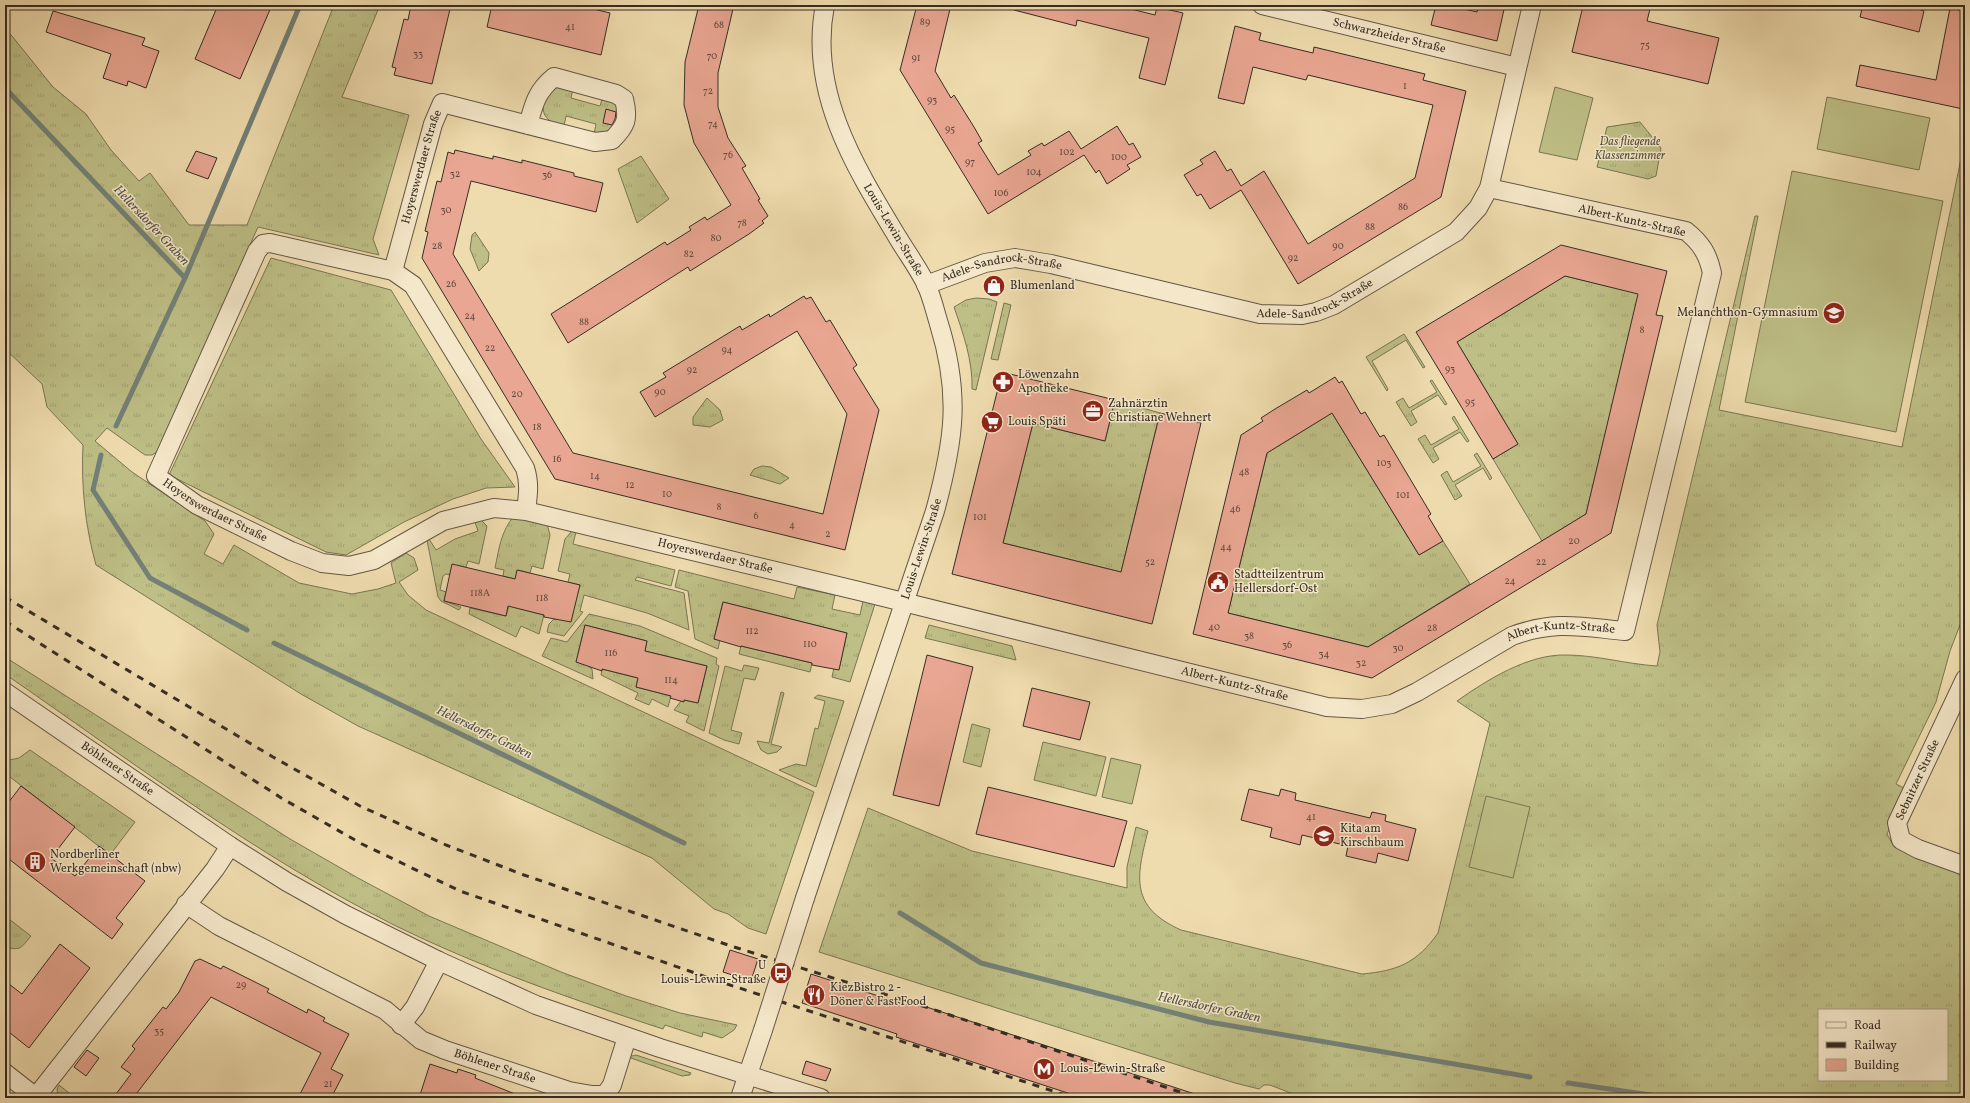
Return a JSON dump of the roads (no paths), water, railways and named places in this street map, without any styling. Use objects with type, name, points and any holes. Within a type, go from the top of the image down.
[{"type":"street","name":"Louis-Lewin-Straße","points":[[740,1098],[935,511],[945,473],[953,415],[952,383],[946,347],[926,285],[862,178],[840,132],[825,84],[822,43],[825,5]]},
{"type":"street","name":"Schwarzheider Straße","points":[[1262,5],[1517,67]]},
{"type":"street","name":"Adele-Sandrock-Straße","points":[[926,285],[985,263],[1015,258],[1051,264],[1260,314],[1302,315],[1316,312],[1334,305],[1456,232],[1478,208],[1489,188],[1532,5]]},
{"type":"street","name":"Hoyerswerdaer Straße","points":[[393,271],[433,124],[442,103],[528,125],[595,142],[608,142],[612,140],[623,129],[628,113],[624,100],[616,94],[554,77],[543,86],[535,99],[528,125]]},
{"type":"street","name":"Albert-Kuntz-Straße","points":[[905,603],[1327,707],[1362,709],[1392,704],[1417,692],[1512,636],[1528,630],[1549,625],[1625,631],[1712,273],[1709,258],[1703,246],[1686,231],[1489,188]]},
{"type":"street","name":"Hoyerswerdaer Straße","points":[[526,511],[529,478],[525,468],[413,285],[393,271],[270,243],[263,244],[257,251],[156,476],[197,505],[291,551],[322,563],[349,566],[374,560],[443,521],[494,508],[526,511],[905,603]]},
{"type":"street","name":"Sebnitzer Straße","points":[[1963,688],[1897,823],[1901,840],[1918,849],[1965,866]]},
{"type":"street","name":"Böhlener Straße","points":[[5,692],[230,846],[287,882],[346,915],[439,961],[536,1006],[747,1076],[794,1094],[821,1098]]},
{"type":"street","points":[[5,1073],[36,1098],[186,904],[215,869],[230,846]]},
{"type":"street","name":"Böhlener Straße","points":[[186,904],[219,926],[385,1010],[401,1025],[421,1040],[445,1050],[569,1091],[592,1095],[604,1095],[612,1084],[627,1037]]},
{"type":"street","points":[[401,1025],[415,1007],[439,961]]},
{"type":"waterway","points":[[185,278],[300,5]]},
{"type":"waterway","name":"Hellersdorfer Graben","points":[[5,88],[185,278],[116,426]]},
{"type":"waterway","name":"Hellersdorfer Graben","points":[[101,455],[93,490],[150,578],[247,630]]},
{"type":"waterway","name":"Hellersdorfer Graben","points":[[274,643],[684,843]]},
{"type":"waterway","name":"Hellersdorfer Graben","points":[[900,913],[981,963],[1209,1022],[1530,1077]]},
{"type":"waterway","name":"Hellersdorfer Graben","points":[[1568,1083],[1671,1098]]},
{"type":"railway","points":[[5,597],[273,757],[360,806],[446,845],[524,875],[731,946],[929,1008],[1198,1098]]},
{"type":"railway","points":[[5,621],[283,799],[362,844],[460,891],[715,980],[1074,1098]]},
{"type":"place","name":"Blumenland","points":[[994,286]]},
{"type":"place","name":"Melanchthon-Gymnasium","points":[[1834,313]]},
{"type":"place","name":"Löwenzahn Apotheke","points":[[1003,382]]},
{"type":"place","name":"Zahnärztin Christiane Wehnert","points":[[1093,411]]},
{"type":"place","name":"Louis Späti","points":[[992,422]]},
{"type":"place","name":"Stadtteilzentrum Hellersdorf-Ost","points":[[1218,582]]},
{"type":"place","name":"Kita am Kirschbaum","points":[[1324,836]]},
{"type":"place","name":"Nordberliner Werkgemeinschaft (nbw)","points":[[35,862]]},
{"type":"place","name":"U Louis-Lewin-Straße","points":[[781,973]]},
{"type":"place","name":"KiezBistro 2 - Döner & Fast Food","points":[[814,995]]},
{"type":"place","name":"Louis-Lewin-Straße","points":[[1044,1069]]},
{"type":"park label","name":"Das fliegende Klassenzimmer","points":[[1630,149]]}]
